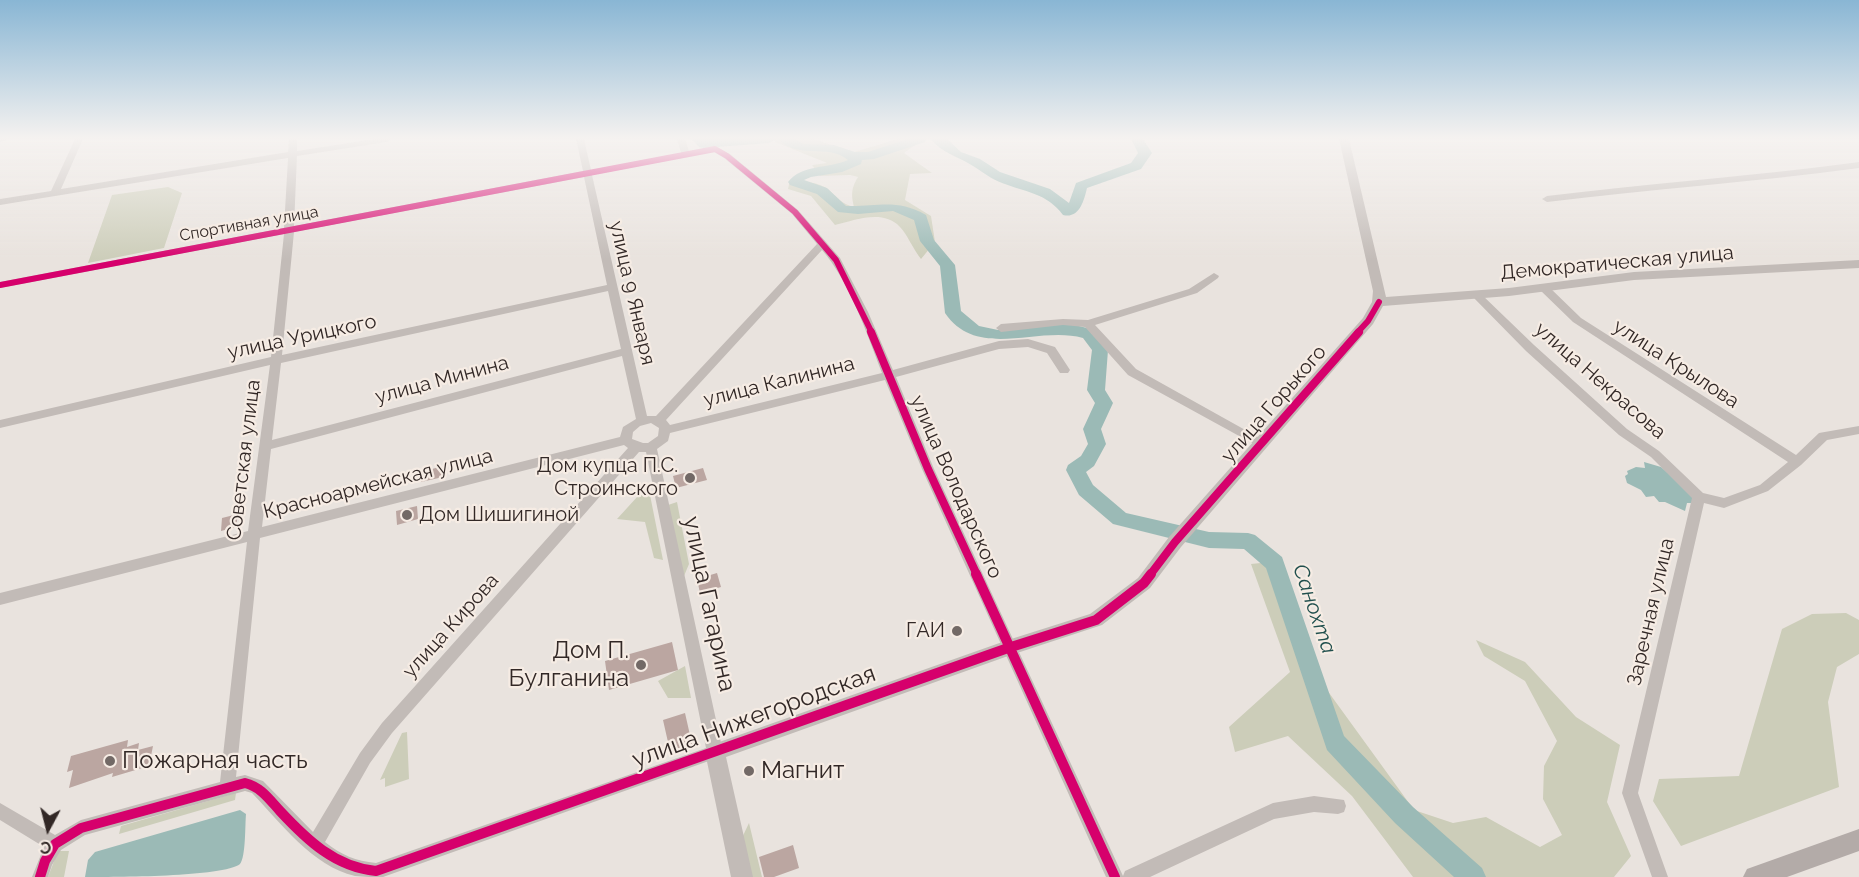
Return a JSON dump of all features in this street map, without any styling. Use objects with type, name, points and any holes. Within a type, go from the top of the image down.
[{"type":"main road","points":[[1755,877],[1859,840]]},
{"type":"street","points":[[54,194],[60,180]]},
{"type":"street","points":[[0,202],[142,180]]},
{"type":"street","name":"Советская улица","points":[[227,787],[276,360],[289,231],[290,180]]},
{"type":"street","name":"Спортивная улица","points":[[0,285],[557,180]]},
{"type":"street","name":"улица 9 Января","points":[[589,180],[642,420]]},
{"type":"street","name":"улица Володарского","points":[[756,180],[795,212],[836,260],[862,312],[1008,648],[1115,877]]},
{"type":"street","points":[[1353,180],[1379,291],[1379,302]]},
{"type":"street","points":[[1547,199],[1653,186],[1731,180]]},
{"type":"street","points":[[662,425],[642,420],[627,430],[631,444],[651,447],[661,441],[662,425],[823,243]]},
{"type":"street","name":"Демократическая улица","points":[[1379,302],[1476,295],[1634,276],[1859,264]]},
{"type":"street","points":[[1001,328],[1063,322],[1088,324],[1194,291],[1214,276]]},
{"type":"street","name":"улица Урицкого","points":[[0,424],[276,360],[612,287]]},
{"type":"street","name":"улица Крылова","points":[[1543,287],[1577,320],[1797,462]]},
{"type":"street","name":"улица Некрасова","points":[[1476,295],[1538,356],[1623,432],[1654,454],[1699,497]]},
{"type":"street","name":"улица Горького","points":[[1175,542],[1368,321],[1379,302]]},
{"type":"street","points":[[1088,324],[1132,372],[1260,444]]},
{"type":"street","name":"улица Калинина","points":[[662,425],[889,375],[999,345],[1028,343],[1051,350],[1064,370]]},
{"type":"street","name":"улица Минина","points":[[267,446],[627,351]]},
{"type":"street","points":[[1699,497],[1724,503],[1764,488],[1797,462],[1823,436],[1859,430]]},
{"type":"street","name":"Красноармейская улица","points":[[0,599],[631,444]]},
{"type":"street","name":"улица Кирова","points":[[318,847],[365,758],[387,728],[631,444]]},
{"type":"street","name":"улица Гагарина","points":[[651,447],[742,877]]},
{"type":"street","name":"Заречная улица","points":[[1660,877],[1630,793],[1699,497]]},
{"type":"street","name":"улица Нижегородская","points":[[55,844],[81,828],[245,783],[257,786],[318,847],[343,865],[366,872],[376,871],[1008,648],[1096,620],[1144,583],[1175,542]]},
{"type":"street","points":[[1131,877],[1273,811],[1314,804],[1338,806]]},
{"type":"street","points":[[0,811],[55,844],[45,861],[40,877]]},
{"type":"green space","points":[[790,180],[811,182],[821,185],[843,202],[854,207],[852,192],[857,180],[909,180],[905,200],[931,216],[935,242],[921,259],[900,227],[886,218],[869,217],[835,225],[811,196],[788,189]]},
{"type":"green space","points":[[168,187],[182,193],[164,248],[88,263],[112,195]]},
{"type":"green space","points":[[648,485],[663,560],[654,558],[645,522],[617,519]]},
{"type":"green space","points":[[677,502],[689,564],[684,576],[668,505]]},
{"type":"green space","points":[[1280,561],[1319,679],[1414,810],[1453,823],[1486,817],[1540,847],[1562,835],[1543,799],[1544,766],[1557,741],[1525,681],[1484,656],[1476,640],[1525,662],[1576,717],[1620,745],[1607,802],[1631,856],[1614,877],[1413,877],[1352,796],[1288,736],[1235,752],[1229,727],[1290,672],[1251,564]]},
{"type":"green space","points":[[1846,613],[1859,620],[1859,654],[1837,667],[1828,702],[1839,787],[1681,846],[1653,801],[1659,779],[1739,776],[1782,629],[1812,614]]},
{"type":"green space","points":[[685,666],[691,698],[668,698],[658,681]]},
{"type":"green space","points":[[407,732],[409,779],[385,787],[385,778],[380,780],[402,733]]},
{"type":"green space","points":[[236,793],[235,800],[119,834],[121,826]]},
{"type":"green space","points":[[749,823],[762,877],[749,877],[740,842]]},
{"type":"green space","points":[[58,851],[69,851],[64,877],[48,877]]},
{"type":"water","points":[[1644,462],[1661,467],[1693,495],[1692,503],[1687,503],[1685,511],[1665,502],[1659,502],[1654,496],[1646,497],[1641,490],[1627,483],[1625,476],[1628,474],[1627,471],[1636,467],[1645,468]]},
{"type":"water","points":[[240,810],[246,814],[244,848],[240,864],[213,872],[191,874],[85,877],[88,860],[95,852]]},
{"type":"building","points":[[443,466],[443,477],[421,482],[421,472]]},
{"type":"building","name":"Дом купца П.С. Строинского","points":[[703,468],[707,480],[676,488],[673,476]]},
{"type":"building","name":"Дом Шишигиной","points":[[417,506],[418,519],[397,525],[396,511]]},
{"type":"building","points":[[238,514],[236,527],[221,531],[222,518]]},
{"type":"building","points":[[717,573],[721,587],[700,593],[697,579]]},
{"type":"building","name":"Дом П. Булганина","points":[[672,642],[678,670],[609,690],[605,661]]},
{"type":"building","points":[[685,713],[692,744],[670,751],[663,720]]},
{"type":"building","name":"Пожарная часть","points":[[128,740],[127,747],[139,743],[138,750],[153,746],[149,766],[112,777],[113,773],[69,788],[73,770],[67,772],[71,756]]},
{"type":"building","points":[[793,845],[799,868],[774,877],[764,877],[759,857]]},
{"type":"waterway","name":"Санохта","points":[[797,180],[795,182],[822,191],[839,208],[858,210],[893,207],[911,212],[921,218],[927,241],[947,265],[953,313],[974,331],[998,335],[1067,328],[1089,334],[1100,350],[1096,390],[1104,403],[1092,429],[1097,444],[1088,461],[1075,470],[1086,490],[1120,519],[1209,540],[1248,541],[1275,563],[1335,742],[1404,815],[1473,877]]},
{"type":"waterway","points":[[1004,180],[1045,192],[1062,203],[1068,212],[1077,202],[1081,186],[1098,180]]},
{"type":"cycle path","points":[[0,285],[552,180]]},
{"type":"cycle path","points":[[756,180],[795,212],[836,260],[863,312],[928,469],[1115,877]]},
{"type":"cycle path","points":[[40,877],[45,861],[55,844],[81,828],[245,783],[257,786],[296,827],[326,853],[342,863],[359,869],[376,871],[1008,648],[1096,620],[1144,583],[1175,542],[1368,321],[1379,302]]},
{"type":"place","name":"Дом купца П.С. Строинского","points":[[690,478]]},
{"type":"place","name":"Дом Шишигиной","points":[[407,515]]},
{"type":"place","name":"ГАИ","points":[[957,631]]},
{"type":"place","name":"Дом П. Булганина","points":[[641,665]]},
{"type":"place","name":"Пожарная часть","points":[[110,761]]},
{"type":"place","name":"Магнит","points":[[749,771]]}]
